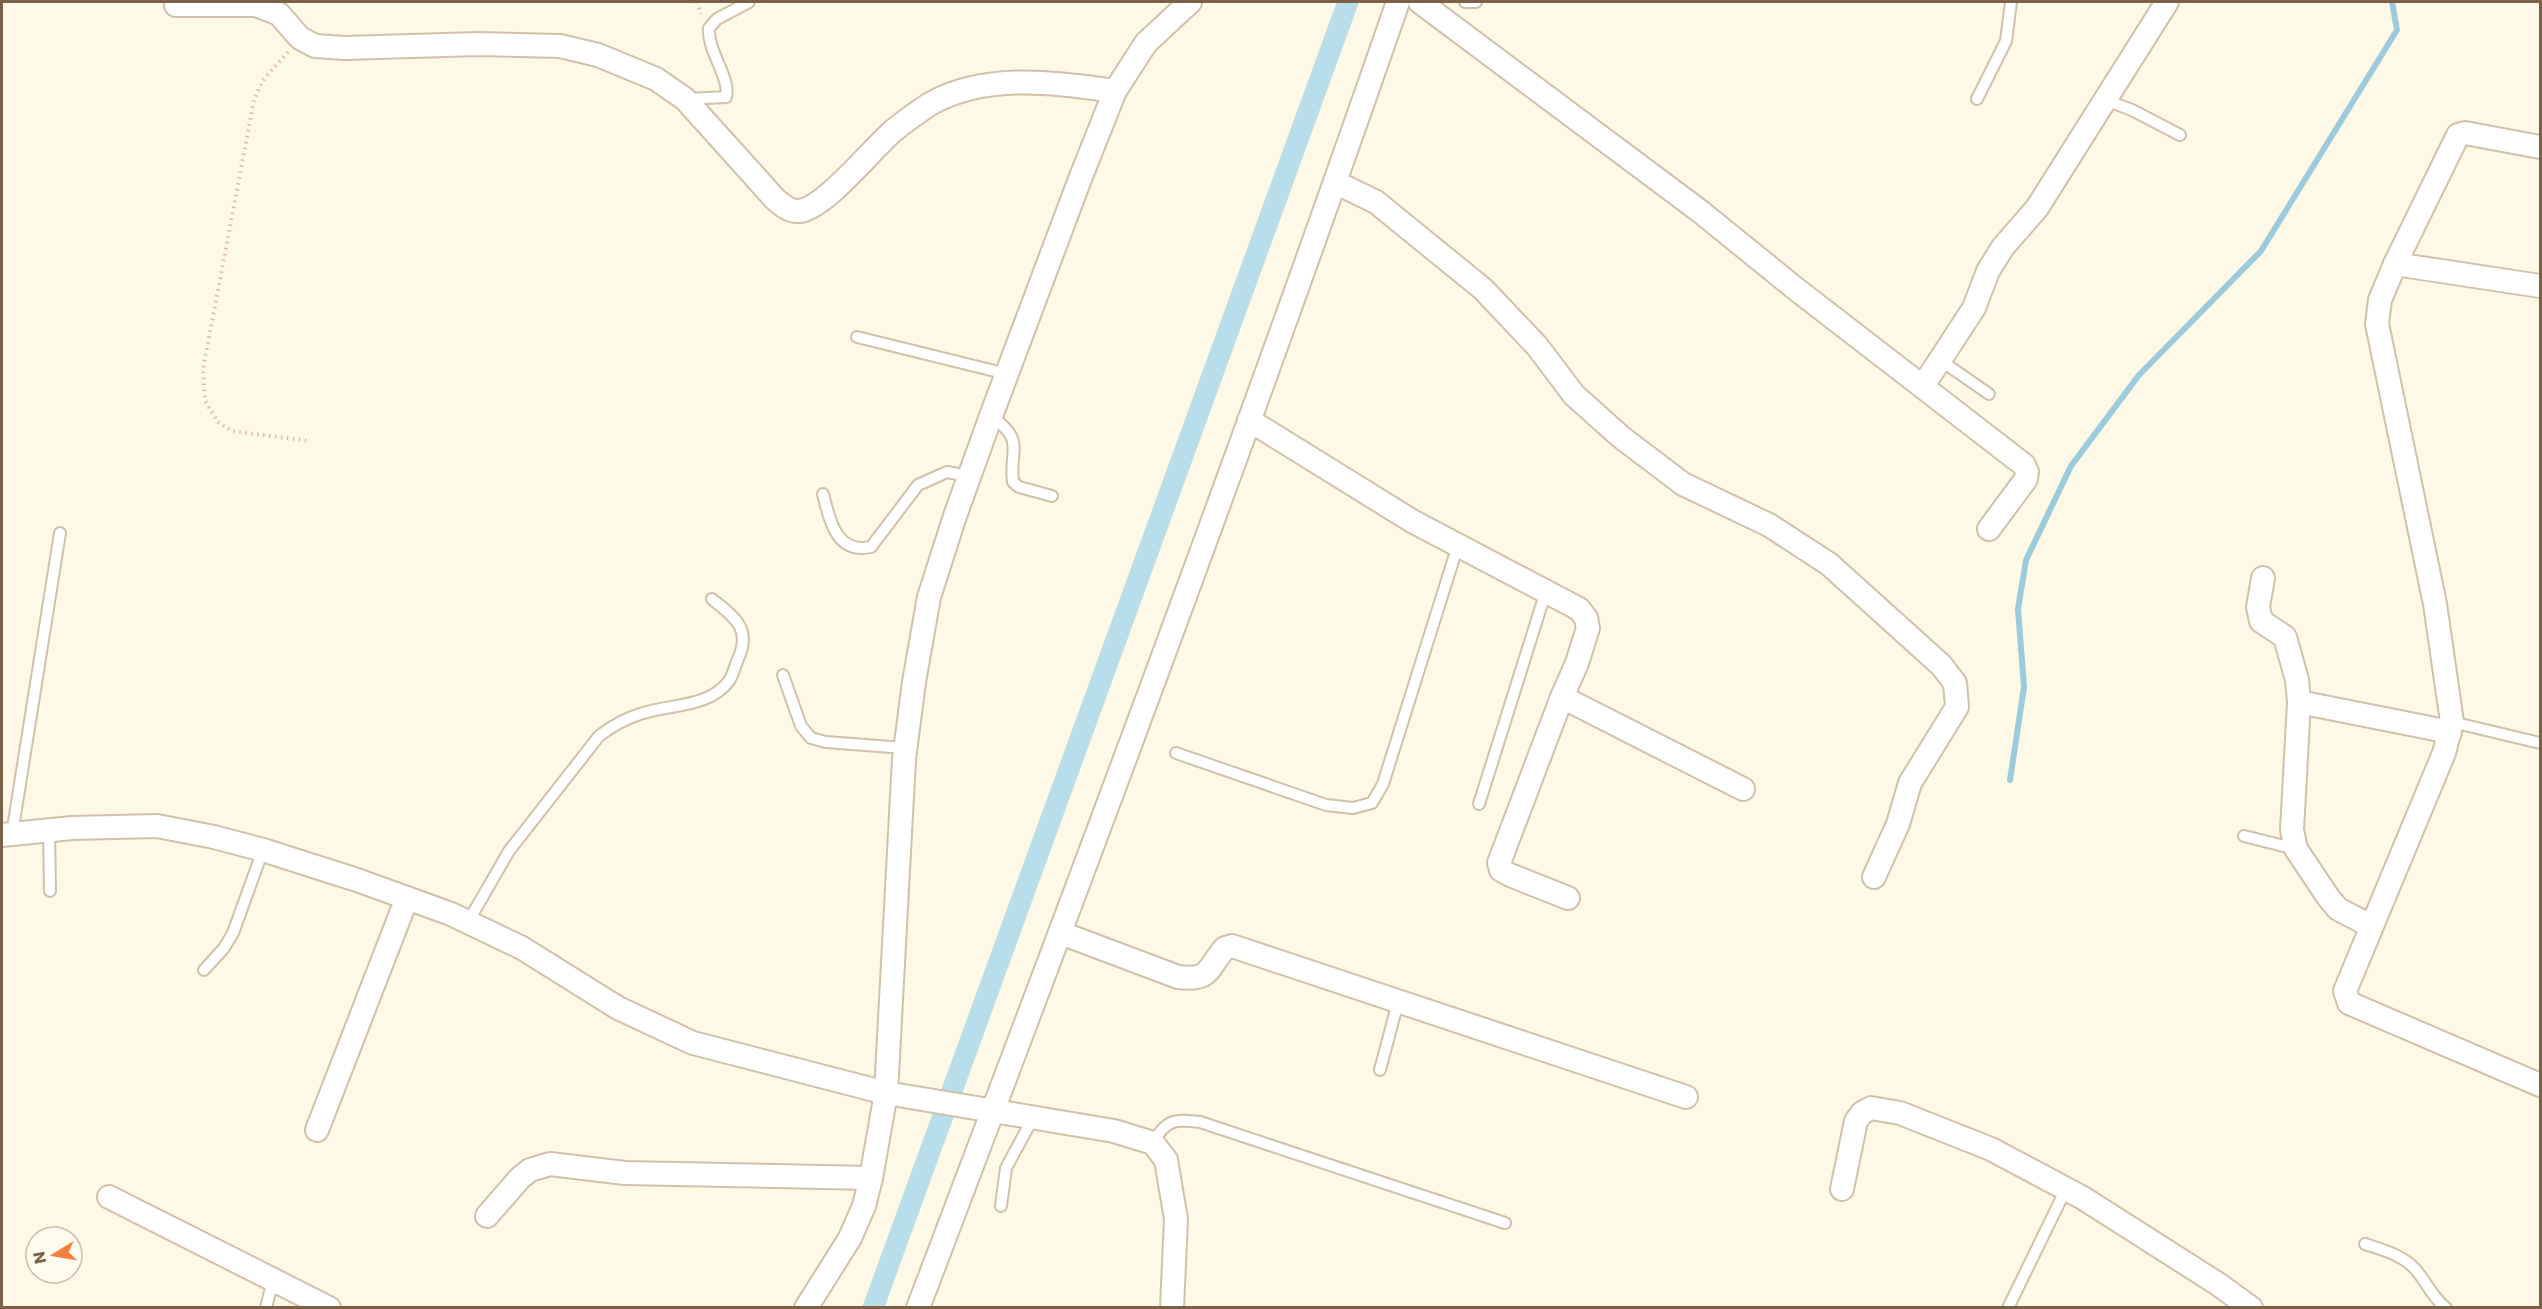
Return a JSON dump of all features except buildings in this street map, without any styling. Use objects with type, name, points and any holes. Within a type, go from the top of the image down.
[{"type":"street","points":[[806,1308],[850,1238],[864,1206],[886,1093],[905,748],[929,597],[991,416],[1115,91],[1146,43],[1190,2]]},
{"type":"street","points":[[918,1308],[1060,933],[1249,420],[1398,2]]},
{"type":"street","points":[[1923,386],[1974,308],[1993,263],[2003,247],[2037,208],[2167,2]]},
{"type":"street","points":[[1428,3],[1701,212],[1796,289],[2024,465],[2027,472],[2026,478],[1989,529]]},
{"type":"street","points":[[176,5],[256,6],[279,14],[300,38],[315,46],[345,48],[479,44],[560,46],[598,55],[656,79],[685,99],[775,199],[788,209],[800,211],[823,200],[894,130],[931,104],[956,94],[1014,81],[1053,83],[1115,91]]},
{"type":"street","points":[[2541,147],[2465,133],[2458,135],[2395,264],[2380,300],[2377,324],[2435,604],[2451,727],[2444,753],[2345,991],[2349,1003],[2541,1085]]},
{"type":"street","points":[[1335,182],[1376,202],[1483,289],[1537,346],[1574,395],[1621,437],[1683,484],[1769,525],[1829,564],[1941,665],[1955,683],[1958,707],[1910,783],[1898,824],[1874,877]]},
{"type":"street","points":[[2395,264],[2541,286]]},
{"type":"street","points":[[1249,420],[1412,520],[1579,609],[1586,618],[1588,628],[1577,663],[1499,862],[1501,870],[1510,875],[1568,898]]},
{"type":"street","points":[[2263,578],[2258,607],[2260,621],[2285,637],[2297,680],[2299,702],[2292,830],[2296,849],[2338,909],[2372,926]]},
{"type":"street","points":[[1562,697],[1743,789]]},
{"type":"street","points":[[2299,702],[2451,727]]},
{"type":"street","points":[[7,834],[157,826],[214,837],[262,850],[407,898],[468,922],[522,948],[618,1008],[693,1043],[886,1093],[1113,1131],[1153,1143],[1166,1160],[1176,1219],[1172,1308]]},
{"type":"street","points":[[317,1130],[407,898]]},
{"type":"street","points":[[1060,933],[1178,977],[1197,980],[1204,977],[1225,948],[1232,946],[1686,1097]]},
{"type":"street","points":[[1842,1189],[1856,1121],[1862,1113],[1871,1108],[1900,1113],[1991,1149],[2066,1189],[2218,1284],[2251,1308]]},
{"type":"street","points":[[487,1216],[520,1178],[530,1170],[550,1164],[625,1173],[666,1175],[871,1178]]},
{"type":"street","points":[[109,1197],[330,1308]]},
{"type":"lane","points":[[685,99],[726,97],[727,92],[723,79],[708,40],[709,28],[717,19],[750,2]]},
{"type":"lane","points":[[1466,2],[1476,2]]},
{"type":"lane","points":[[1977,99],[2006,41],[2011,2]]},
{"type":"lane","points":[[2105,100],[2132,110],[2180,135]]},
{"type":"lane","points":[[857,337],[1007,374]]},
{"type":"lane","points":[[1940,360],[1989,394]]},
{"type":"lane","points":[[991,416],[1006,427],[1013,437],[1013,482],[1019,487],[1052,496]]},
{"type":"lane","points":[[823,494],[832,527],[844,543],[859,550],[871,547],[882,535],[918,485],[947,472],[969,476]]},
{"type":"lane","points":[[7,834],[60,533]]},
{"type":"lane","points":[[1176,753],[1326,805],[1353,808],[1372,803],[1383,784],[1458,545]]},
{"type":"lane","points":[[1479,804],[1546,591]]},
{"type":"lane","points":[[468,922],[509,851],[599,736],[614,724],[640,714],[711,696],[729,680],[741,652],[744,635],[738,622],[712,598]]},
{"type":"lane","points":[[783,675],[801,726],[811,738],[826,742],[905,748]]},
{"type":"lane","points":[[2451,727],[2541,743]]},
{"type":"lane","points":[[49,830],[50,891]]},
{"type":"lane","points":[[2244,836],[2296,849]]},
{"type":"lane","points":[[204,970],[224,948],[233,933],[262,850]]},
{"type":"lane","points":[[1380,1070],[1398,1002]]},
{"type":"lane","points":[[1001,1206],[1006,1168],[1033,1118]]},
{"type":"lane","points":[[1153,1143],[1160,1129],[1170,1122],[1182,1120],[1200,1122],[1504,1223]]},
{"type":"lane","points":[[2008,1308],[2066,1189]]},
{"type":"lane","points":[[2365,1244],[2400,1256],[2415,1269],[2428,1290],[2446,1308]]},
{"type":"lane","points":[[266,1308],[273,1280]]},
{"type":"path","points":[[300,38],[262,80],[254,100],[203,369],[205,401],[218,422],[232,430],[310,441]]},
{"type":"waterway","points":[[873,1308],[1348,2]]},
{"type":"waterway","points":[[2010,780],[2024,687],[2018,609],[2026,560],[2071,466],[2139,375],[2261,251],[2397,30],[2392,2]]}]
